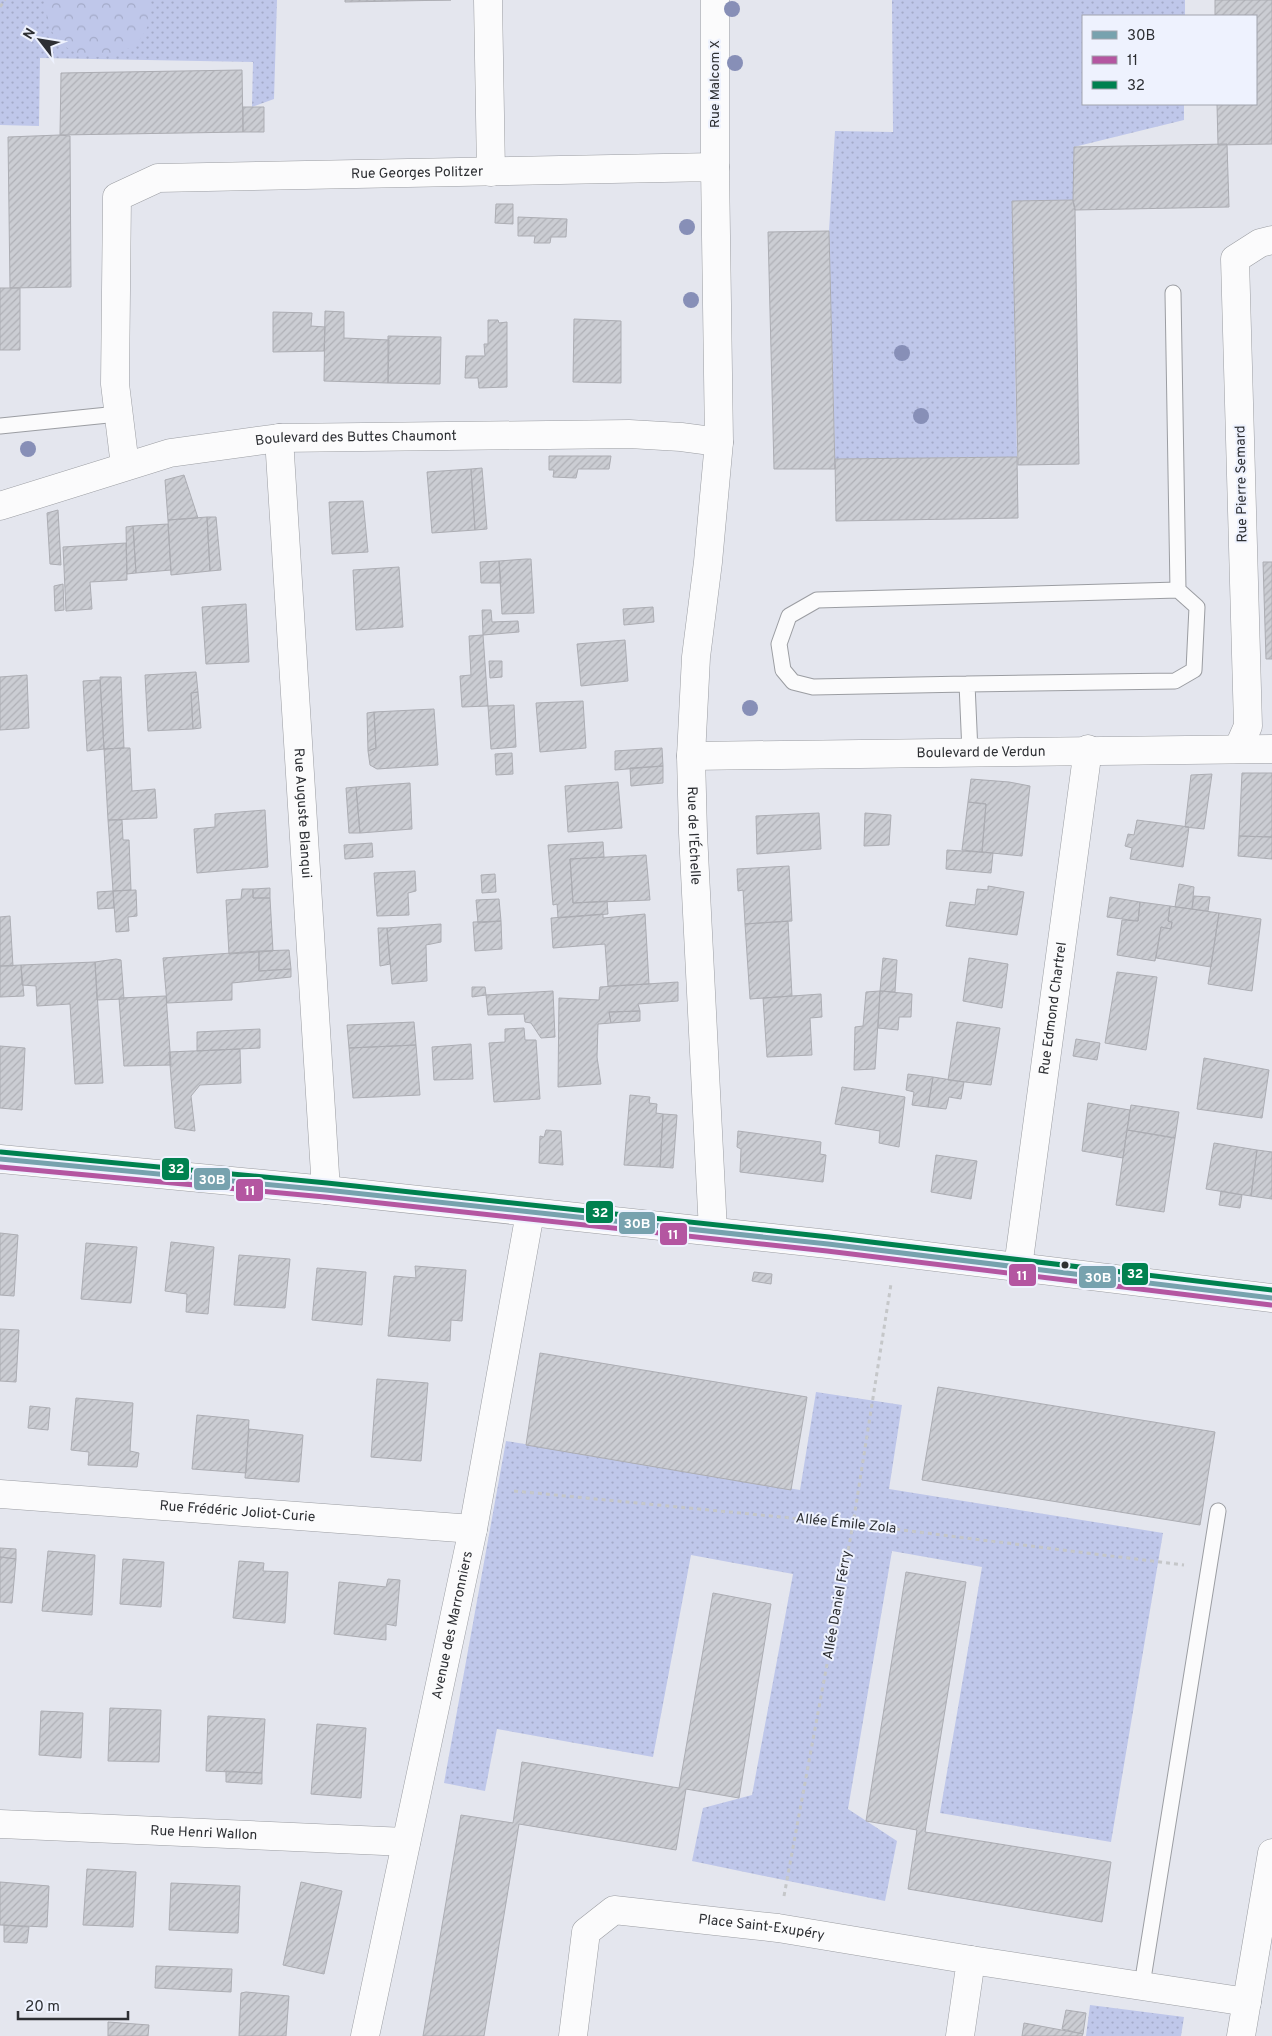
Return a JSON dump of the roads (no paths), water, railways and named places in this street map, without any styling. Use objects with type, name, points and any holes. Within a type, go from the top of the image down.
[{"type":"street","points":[[488,0],[491,172]]},
{"type":"street","name":"Rue Malcom X","points":[[715,0],[715,167]]},
{"type":"street","points":[[715,167],[719,442]]},
{"type":"street","name":"Rue Georges Politzer","points":[[125,466],[115,384],[117,197],[158,178],[715,167]]},
{"type":"street","name":"Rue Pierre Semard","points":[[1238,749],[1248,726],[1235,260],[1260,243],[1272,240]]},
{"type":"street","name":"Boulevard des Buttes Chaumont","points":[[0,506],[170,453],[278,438],[629,434],[681,437],[719,442]]},
{"type":"street","name":"Rue Auguste Blanqui","points":[[278,438],[326,1190]]},
{"type":"street","name":"Rue de l'Échelle","points":[[712,1231],[691,756],[696,657],[708,562],[719,442]]},
{"type":"street","name":"Boulevard de Verdun","points":[[691,756],[1272,748]]},
{"type":"street","name":"Rue Edmond Chartrel","points":[[1018,1267],[1088,750]]},
{"type":"street","points":[[0,1159],[326,1190],[896,1251],[1272,1298]]},
{"type":"street","name":"Avenue des Marronniers","points":[[365,2036],[473,1529],[530,1213]]},
{"type":"street","name":"Rue Frédéric Joliot-Curie","points":[[0,1494],[473,1529]]},
{"type":"street","name":"Rue Henri Wallon","points":[[0,1824],[406,1842]]},
{"type":"street","points":[[1241,2036],[1272,1852]]},
{"type":"street","name":"Place Saint-Exupéry","points":[[573,2036],[586,1932],[614,1910],[778,1928],[971,1960],[1247,2002]]},
{"type":"street","points":[[960,2036],[971,1960]]},
{"type":"lane","points":[[1173,293],[1178,590]]},
{"type":"lane","points":[[0,426],[118,414]]},
{"type":"lane","points":[[1178,590],[1198,607],[1194,670],[1175,681],[813,687],[794,682],[783,670],[779,644],[789,616],[817,600],[1178,590]]},
{"type":"lane","points":[[967,684],[970,752]]},
{"type":"lane","points":[[1142,1985],[1218,1511]]}]
